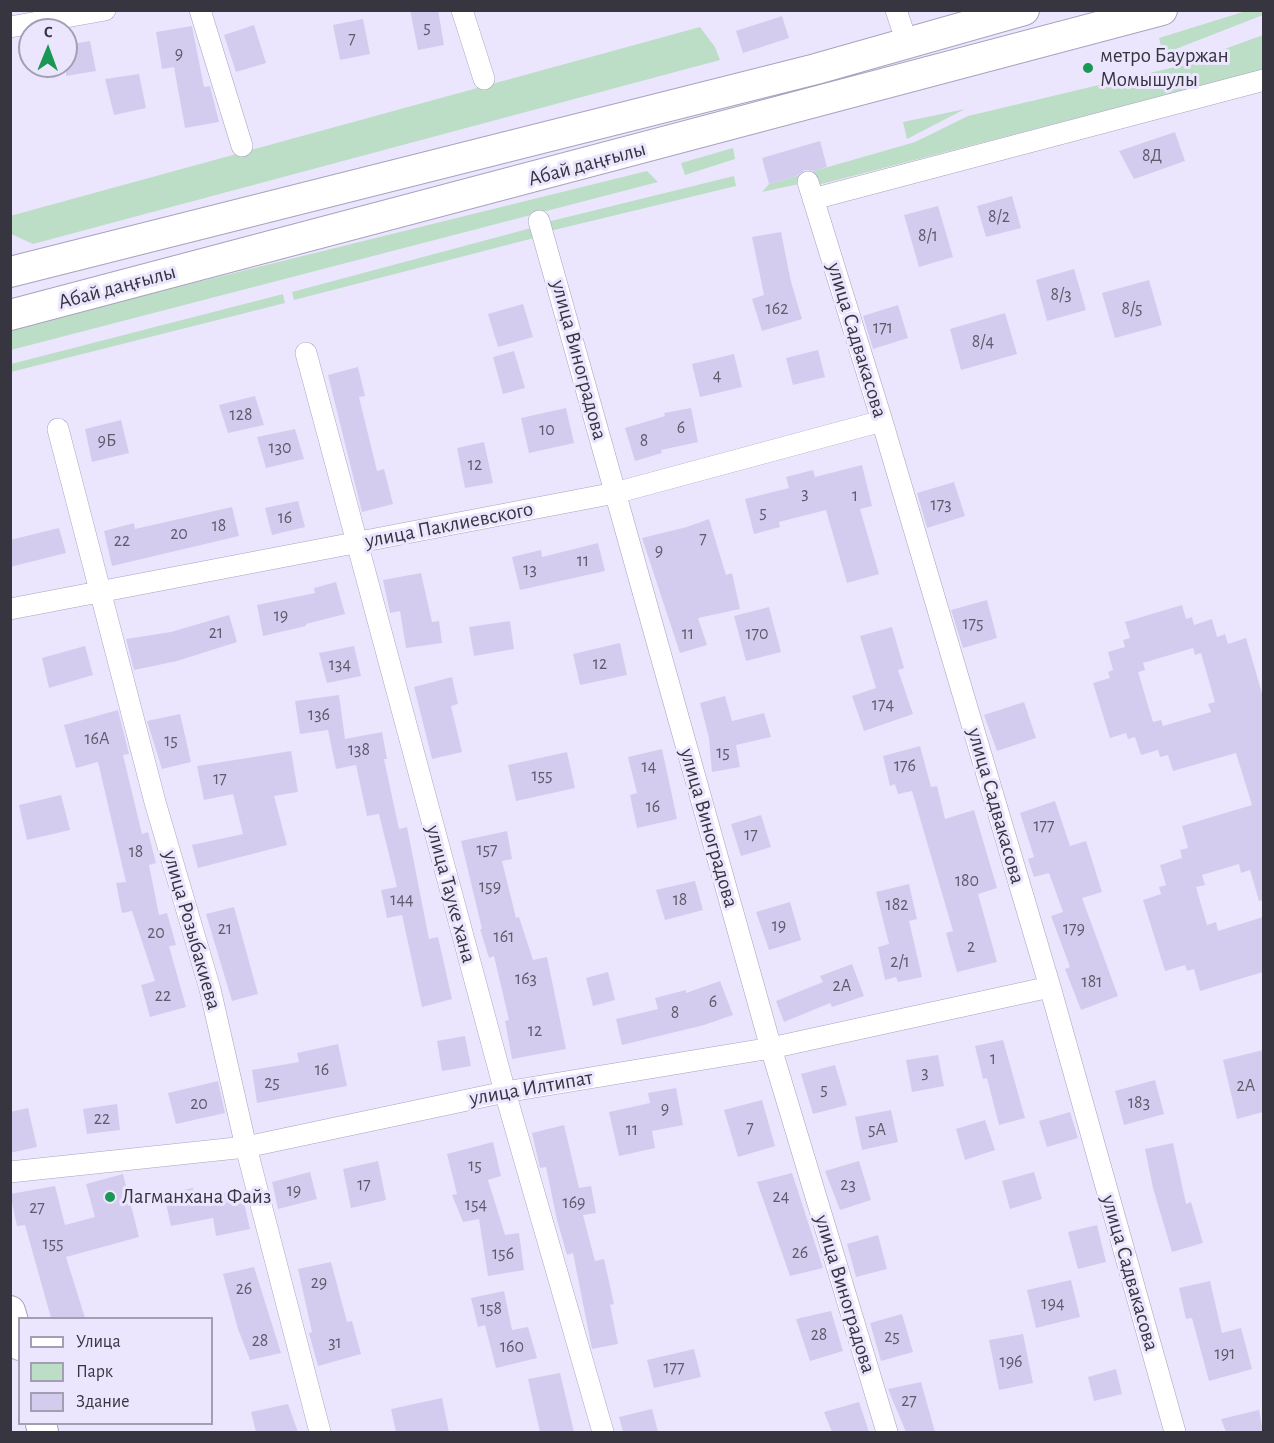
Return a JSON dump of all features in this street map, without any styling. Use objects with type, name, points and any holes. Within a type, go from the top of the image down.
[{"type":"main road","name":"Абай даңғылы","points":[[10,272],[805,72],[1024,10]]},
{"type":"main road","name":"Абай даңғылы","points":[[10,315],[1162,10]]},
{"type":"main road","points":[[10,1311],[18,1338]]},
{"type":"street","points":[[10,27],[105,10]]},
{"type":"street","points":[[200,10],[242,146]]},
{"type":"street","points":[[462,10],[484,79]]},
{"type":"street","points":[[896,10],[907,44]]},
{"type":"street","name":"улица Садвакасова","points":[[1175,1432],[1050,987],[882,421],[811,191],[1263,80]]},
{"type":"street","name":"улица Виноградова","points":[[539,221],[771,1048],[887,1432]]},
{"type":"street","name":"улица Тауке хана","points":[[306,353],[505,1092],[603,1432]]},
{"type":"street","name":"улица Паклиевского","points":[[10,609],[615,493],[882,421]]},
{"type":"street","name":"улица Розыбакиева","points":[[58,429],[155,802],[210,989],[246,1147],[320,1432]]},
{"type":"street","name":"улица Илтипат","points":[[10,1173],[246,1147],[505,1092],[771,1048],[1050,987]]},
{"type":"green space","points":[[1246,11],[1263,11],[1263,15],[1163,54],[1159,38]]},
{"type":"green space","points":[[700,27],[715,47],[720,60],[33,244],[11,234],[10,216]]},
{"type":"green space","points":[[1263,35],[1263,70],[810,187],[808,182],[762,192],[769,184],[915,142],[968,116],[1175,67]]},
{"type":"green space","points":[[965,109],[907,139],[903,122]]},
{"type":"green space","points":[[733,148],[735,159],[685,175],[681,163]]},
{"type":"green space","points":[[647,171],[658,182],[11,350],[11,328]]},
{"type":"green space","points":[[734,176],[736,186],[550,231],[547,222]]},
{"type":"green space","points":[[535,227],[538,237],[294,300],[292,292]]},
{"type":"green space","points":[[283,294],[285,303],[11,372],[11,364]]},
{"type":"building","points":[[410,10],[438,10],[444,45],[418,50]]},
{"type":"building","points":[[782,16],[789,38],[743,53],[736,31]]},
{"type":"building","points":[[363,19],[370,54],[340,60],[333,25]]},
{"type":"building","points":[[254,25],[266,63],[236,72],[224,35]]},
{"type":"building","points":[[192,26],[204,87],[210,86],[219,122],[185,128],[174,67],[162,69],[156,32]]},
{"type":"building","points":[[90,41],[96,71],[78,74],[78,43]]},
{"type":"building","points":[[139,74],[146,108],[114,115],[105,79]]},
{"type":"building","points":[[1175,132],[1185,161],[1134,179],[1119,151]]},
{"type":"building","points":[[820,141],[827,167],[814,171],[805,170],[797,176],[769,184],[762,158]]},
{"type":"building","points":[[1012,196],[1021,228],[986,237],[977,206]]},
{"type":"building","points":[[938,206],[953,257],[919,267],[904,215]]},
{"type":"building","points":[[781,232],[791,282],[802,319],[762,331],[752,299],[764,295],[752,237]]},
{"type":"building","points":[[1074,269],[1086,310],[1047,321],[1036,280]]},
{"type":"building","points":[[1149,280],[1162,325],[1115,338],[1102,293]]},
{"type":"building","points":[[523,304],[533,337],[498,347],[488,314]]},
{"type":"building","points":[[898,305],[908,338],[873,349],[863,316]]},
{"type":"building","points":[[1005,313],[1017,354],[961,370],[950,329]]},
{"type":"building","points":[[818,350],[825,377],[793,385],[786,358]]},
{"type":"building","points":[[514,351],[525,388],[503,394],[493,357]]},
{"type":"building","points":[[734,354],[742,387],[700,397],[692,364]]},
{"type":"building","points":[[358,367],[365,396],[359,397],[377,471],[384,469],[393,504],[362,512],[328,375]]},
{"type":"building","points":[[255,396],[264,425],[228,433],[219,405]]},
{"type":"building","points":[[566,408],[574,443],[529,453],[521,418]]},
{"type":"building","points":[[691,408],[698,442],[661,450],[662,453],[635,461],[625,428],[665,416],[664,413]]},
{"type":"building","points":[[121,420],[129,453],[92,462],[85,429]]},
{"type":"building","points":[[295,429],[304,459],[266,468],[257,437]]},
{"type":"building","points":[[484,442],[493,483],[465,488],[457,448]]},
{"type":"building","points":[[862,465],[872,506],[860,509],[879,574],[847,583],[826,510],[779,522],[780,527],[754,534],[745,499],[789,488],[786,477],[813,470],[815,477]]},
{"type":"building","points":[[954,482],[965,516],[927,528],[917,493]]},
{"type":"building","points":[[298,501],[305,527],[272,535],[265,508]]},
{"type":"building","points":[[232,507],[239,536],[112,566],[104,531],[134,523],[135,529]]},
{"type":"building","points":[[709,519],[726,575],[732,573],[740,609],[698,618],[707,645],[680,653],[642,538]]},
{"type":"building","points":[[59,528],[66,553],[10,567],[10,540]]},
{"type":"building","points":[[598,543],[605,571],[520,590],[512,557],[541,550],[542,557]]},
{"type":"building","points":[[421,573],[432,622],[439,621],[442,643],[406,648],[400,611],[390,613],[383,580]]},
{"type":"building","points":[[336,582],[345,614],[263,636],[257,605],[315,593],[314,588]]},
{"type":"building","points":[[987,600],[997,638],[963,648],[951,610]]},
{"type":"building","points":[[1182,605],[1186,619],[1192,617],[1194,625],[1212,619],[1217,637],[1225,634],[1228,644],[1246,638],[1263,697],[1263,900],[1259,901],[1250,870],[1241,873],[1239,864],[1202,875],[1205,885],[1196,887],[1207,925],[1216,922],[1218,931],[1263,917],[1263,972],[1200,991],[1194,969],[1187,971],[1185,965],[1165,971],[1143,900],[1161,894],[1159,887],[1166,885],[1160,865],[1182,858],[1180,850],[1188,848],[1182,826],[1252,805],[1236,753],[1173,771],[1168,755],[1160,757],[1158,750],[1141,755],[1135,737],[1128,739],[1126,733],[1110,738],[1093,683],[1110,678],[1108,672],[1113,670],[1108,652],[1125,647],[1123,640],[1130,638],[1125,622]],"holes":[[[1193,648],[1195,655],[1201,653],[1215,702],[1208,704],[1211,712],[1163,726],[1161,720],[1153,722],[1138,672],[1145,670],[1143,663]]]},
{"type":"building","points":[[769,607],[781,652],[746,661],[734,616]]},
{"type":"building","points":[[229,615],[237,642],[177,661],[134,670],[126,639],[171,632]]},
{"type":"building","points":[[510,621],[514,649],[474,656],[469,627]]},
{"type":"building","points":[[892,627],[904,668],[898,670],[913,714],[864,731],[852,696],[876,688],[860,636]]},
{"type":"building","points":[[620,643],[627,675],[580,685],[573,654]]},
{"type":"building","points":[[85,646],[93,675],[49,688],[42,658]]},
{"type":"building","points":[[354,646],[361,676],[327,683],[319,653]]},
{"type":"building","points":[[452,677],[458,704],[451,706],[462,752],[432,759],[414,687]]},
{"type":"building","points":[[339,695],[345,739],[382,732],[387,759],[384,759],[399,829],[407,827],[429,939],[438,937],[452,999],[422,1007],[402,915],[387,918],[381,890],[397,887],[379,814],[367,816],[356,765],[336,769],[328,730],[300,734],[295,701]]},
{"type":"building","points":[[725,696],[732,721],[764,713],[771,737],[736,745],[740,767],[712,772],[709,738],[700,703]]},
{"type":"building","points":[[1024,702],[1036,738],[997,751],[984,715]]},
{"type":"building","points":[[118,710],[129,754],[123,755],[142,834],[148,832],[156,863],[149,865],[159,915],[167,913],[176,945],[169,946],[186,1007],[150,1017],[141,985],[155,981],[132,911],[122,913],[116,883],[126,882],[98,762],[76,768],[64,725]]},
{"type":"building","points":[[180,714],[191,762],[162,769],[147,721]]},
{"type":"building","points":[[920,746],[931,787],[937,786],[945,819],[974,810],[997,888],[978,894],[997,962],[957,972],[946,933],[953,931],[912,791],[898,794],[895,784],[890,786],[883,756]]},
{"type":"building","points":[[662,749],[677,819],[637,828],[630,795],[637,793],[628,757]]},
{"type":"building","points":[[291,751],[298,792],[274,796],[287,845],[198,868],[192,845],[243,834],[233,794],[204,800],[197,766]]},
{"type":"building","points":[[567,752],[575,788],[516,801],[508,765]]},
{"type":"building","points":[[61,795],[70,830],[27,840],[19,805]]},
{"type":"building","points":[[1055,801],[1070,846],[1086,841],[1102,892],[1082,898],[1118,996],[1081,1010],[1065,969],[1070,967],[1051,916],[1063,912],[1049,873],[1034,877],[1028,859],[1034,857],[1020,813]]},
{"type":"building","points":[[761,815],[771,847],[741,856],[731,824]]},
{"type":"building","points":[[507,831],[512,859],[502,861],[516,918],[519,917],[533,960],[547,957],[566,1049],[512,1059],[505,1021],[509,1020],[494,956],[489,958],[480,929],[482,929],[461,841]]},
{"type":"building","points":[[695,881],[703,910],[665,920],[656,890]]},
{"type":"building","points":[[909,884],[917,919],[909,921],[922,977],[898,982],[896,977],[885,980],[878,947],[889,944],[876,892]]},
{"type":"building","points":[[790,902],[801,940],[769,950],[756,912]]},
{"type":"building","points":[[234,907],[258,994],[232,1001],[206,914]]},
{"type":"building","points":[[852,964],[864,996],[832,1007],[830,1003],[784,1022],[776,1001],[823,982],[820,976]]},
{"type":"building","points":[[608,972],[615,1000],[593,1006],[586,978]]},
{"type":"building","points":[[720,981],[733,1015],[704,1025],[622,1045],[616,1019],[658,1009],[655,998],[686,990],[686,993]]},
{"type":"building","points":[[465,1036],[471,1066],[442,1071],[437,1041]]},
{"type":"building","points":[[1003,1040],[1025,1118],[999,1125],[987,1078],[983,1079],[975,1046]]},
{"type":"building","points":[[338,1044],[347,1086],[257,1103],[252,1070],[299,1062],[297,1053]]},
{"type":"building","points":[[1263,1050],[1263,1112],[1237,1119],[1223,1060]]},
{"type":"building","points":[[938,1055],[944,1086],[912,1092],[906,1060]]},
{"type":"building","points":[[835,1065],[847,1105],[813,1114],[801,1074]]},
{"type":"building","points":[[1155,1080],[1164,1114],[1124,1125],[1115,1091]]},
{"type":"building","points":[[218,1081],[225,1113],[176,1124],[168,1093]]},
{"type":"building","points":[[676,1088],[683,1125],[652,1131],[655,1148],[619,1156],[609,1112],[650,1103],[648,1093]]},
{"type":"building","points":[[762,1100],[775,1146],[738,1157],[724,1110]]},
{"type":"building","points":[[117,1104],[120,1130],[87,1134],[83,1109]]},
{"type":"building","points":[[28,1108],[37,1147],[10,1153],[10,1112]]},
{"type":"building","points":[[891,1110],[898,1142],[862,1150],[855,1117]]},
{"type":"building","points":[[1070,1112],[1078,1138],[1047,1147],[1039,1121]]},
{"type":"building","points":[[985,1120],[995,1150],[965,1160],[956,1129]]},
{"type":"building","points":[[564,1125],[579,1188],[591,1186],[596,1213],[583,1215],[595,1261],[604,1259],[614,1304],[610,1305],[618,1344],[592,1349],[573,1253],[567,1255],[546,1167],[540,1168],[532,1133]]},
{"type":"building","points":[[493,1142],[501,1176],[488,1180],[505,1235],[519,1233],[524,1270],[488,1276],[479,1219],[463,1222],[452,1195],[457,1194],[447,1154]]},
{"type":"building","points":[[1173,1143],[1186,1204],[1191,1202],[1203,1243],[1172,1252],[1153,1188],[1145,1149]]},
{"type":"building","points":[[378,1161],[386,1200],[351,1208],[343,1169]]},
{"type":"building","points":[[859,1161],[871,1200],[840,1210],[825,1171]]},
{"type":"building","points":[[310,1172],[317,1199],[278,1209],[272,1182]]},
{"type":"building","points":[[1034,1172],[1042,1199],[1010,1209],[1002,1181]]},
{"type":"building","points":[[792,1173],[823,1268],[790,1276],[757,1182]]},
{"type":"building","points":[[123,1174],[139,1237],[66,1257],[85,1317],[51,1317],[25,1225],[17,1226],[10,1194],[55,1186],[65,1225],[95,1217],[86,1184]]},
{"type":"building","points":[[193,1188],[195,1199],[241,1189],[250,1229],[216,1236],[213,1218],[171,1226],[164,1194]]},
{"type":"building","points":[[1097,1225],[1106,1262],[1078,1269],[1068,1232]]},
{"type":"building","points":[[878,1235],[887,1269],[856,1277],[847,1244]]},
{"type":"building","points":[[331,1262],[347,1322],[352,1321],[361,1354],[318,1366],[309,1333],[312,1332],[298,1269]]},
{"type":"building","points":[[254,1267],[281,1353],[250,1360],[238,1329],[223,1274]]},
{"type":"building","points":[[1071,1280],[1080,1317],[1036,1328],[1027,1290]]},
{"type":"building","points":[[1210,1281],[1222,1333],[1241,1328],[1252,1369],[1209,1381],[1192,1318],[1186,1319],[1179,1288]]},
{"type":"building","points":[[504,1291],[512,1330],[528,1327],[537,1358],[496,1368],[485,1325],[478,1327],[471,1298]]},
{"type":"building","points":[[831,1311],[843,1351],[810,1361],[796,1319]]},
{"type":"building","points":[[902,1314],[913,1352],[881,1361],[870,1323]]},
{"type":"building","points":[[1023,1334],[1033,1383],[999,1390],[989,1340]]},
{"type":"building","points":[[694,1349],[701,1377],[654,1388],[647,1360]]},
{"type":"building","points":[[1116,1369],[1122,1394],[1094,1401],[1088,1377]]},
{"type":"building","points":[[560,1373],[574,1432],[540,1432],[528,1379]]},
{"type":"building","points":[[921,1382],[935,1432],[906,1432],[888,1389]]},
{"type":"building","points":[[442,1398],[449,1432],[396,1432],[391,1409]]},
{"type":"building","points":[[859,1402],[869,1432],[832,1432],[824,1412]]},
{"type":"building","points":[[288,1404],[298,1432],[256,1432],[251,1412]]},
{"type":"building","points":[[652,1409],[658,1432],[623,1432],[619,1417]]},
{"type":"building","points":[[1259,1410],[1263,1432],[1226,1432],[1221,1419]]},
{"type":"place","name":"метро Бауржан Момышулы","points":[[1088,68]]},
{"type":"place","name":"Лагманхана Файз","points":[[110,1197]]}]
